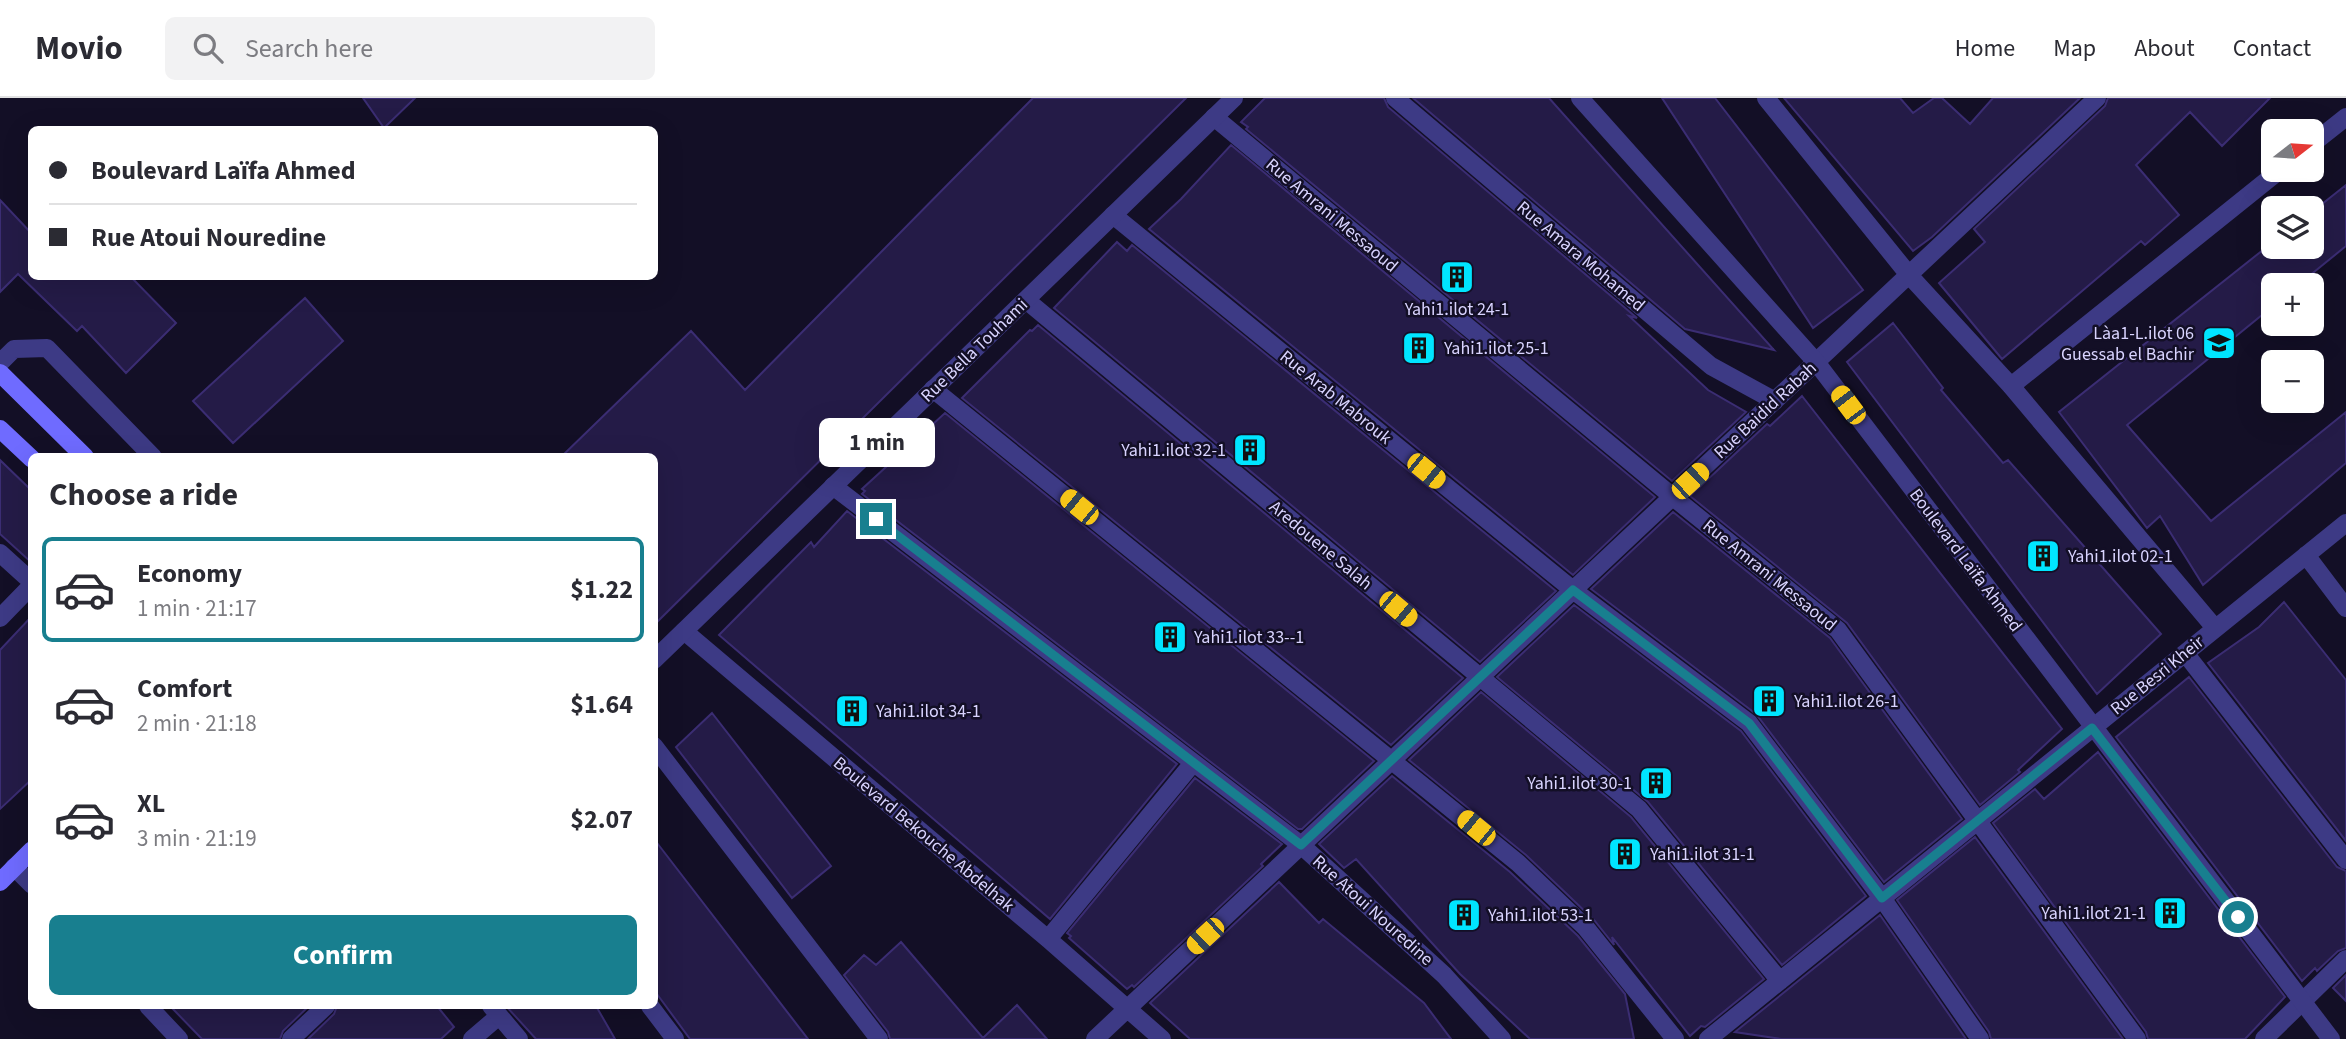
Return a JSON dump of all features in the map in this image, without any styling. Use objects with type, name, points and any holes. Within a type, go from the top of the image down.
[{"type":"main road","points":[[0,373],[81,453]]},
{"type":"main road","points":[[0,429],[28,455]]},
{"type":"main road","points":[[0,882],[28,854]]},
{"type":"street","name":"Rue Bella Touhami","points":[[658,656],[1234,98]]},
{"type":"street","name":"Rue Amara Mohamed","points":[[1395,98],[1711,366],[1775,401]]},
{"type":"street","name":"Boulevard Laïfa Ahmed","points":[[1580,98],[1816,362],[2331,1039]]},
{"type":"street","points":[[1766,98],[1909,275],[2011,386],[2215,628]]},
{"type":"street","name":"Rue Baidid Rabah","points":[[1095,1039],[2097,98]]},
{"type":"street","name":"Rue Amrani Messaoud","points":[[1214,117],[1673,497],[1839,630],[2137,1039]]},
{"type":"street","points":[[2324,134],[2346,117]]},
{"type":"street","points":[[2011,386],[2265,182]]},
{"type":"street","name":"Rue Arab Mabrouk","points":[[1112,215],[1573,590],[1749,723],[1882,898],[1980,1039]]},
{"type":"street","name":"Aredouene Salah","points":[[1026,300],[1639,809],[1780,981]]},
{"type":"street","points":[[0,363],[14,349],[47,348],[149,453]]},
{"type":"street","points":[[933,389],[1518,863],[1586,928],[1675,1039]]},
{"type":"street","name":"Rue Atoui Nouredine","points":[[833,486],[1301,845],[1444,975],[1502,1039]]},
{"type":"street","name":"Rue Besri Kheir","points":[[1708,1039],[2346,523]]},
{"type":"street","points":[[0,553],[28,579]]},
{"type":"street","points":[[2306,555],[2346,607]]},
{"type":"street","points":[[0,618],[28,587]]},
{"type":"street","name":"Boulevard Bekouche Abdelhak","points":[[684,631],[1162,1039]]},
{"type":"street","points":[[2185,653],[2346,860]]},
{"type":"street","points":[[658,751],[879,1039]]},
{"type":"street","points":[[1048,939],[1193,763]]},
{"type":"street","points":[[14,867],[28,881]]},
{"type":"street","points":[[2264,1039],[2346,959]]},
{"type":"street","points":[[151,1009],[179,1039]]},
{"type":"street","points":[[291,1039],[323,1009]]},
{"type":"street","points":[[652,1009],[675,1039]]},
{"type":"street","points":[[472,1039],[495,1011],[519,1039]]},
{"type":"building","points":[[363,98],[415,98],[386,126],[383,126]]},
{"type":"building","points":[[1033,98],[1186,98],[658,621],[658,453],[565,453],[691,331],[745,390]]},
{"type":"building","points":[[1265,98],[1384,98],[1388,107],[1637,318],[1629,316],[1708,390],[1746,412],[1672,481],[1246,129],[1248,127],[1241,122]]},
{"type":"building","points":[[1413,98],[1549,98],[1774,350],[1685,329]]},
{"type":"building","points":[[1662,98],[1715,98],[1863,290],[1813,328]]},
{"type":"building","points":[[1784,98],[1900,98],[1913,113],[1934,98],[1942,98],[1970,124],[1993,98],[2080,98],[1932,237],[1913,251]]},
{"type":"building","points":[[2108,98],[2270,98],[2222,146],[2190,112],[2136,165],[2179,215],[2145,245],[2141,241],[2002,359],[1939,283],[1985,242],[1974,229],[2105,106]]},
{"type":"building","name":"Yahi1.ilot 25-1","points":[[1231,145],[1655,497],[1573,575],[1149,229]]},
{"type":"building","points":[[2346,185],[2346,246],[2313,273],[2261,273],[2261,316],[2127,425],[2211,521],[2346,412],[2346,463],[2203,585],[2160,516],[2147,528],[2059,412],[2261,252],[2261,259],[2324,259],[2324,202]]},
{"type":"building","points":[[0,200],[28,230],[28,280],[134,280],[176,323],[126,373],[82,326],[77,331],[18,274],[0,292]]},
{"type":"building","points":[[1117,242],[1127,251],[1132,245],[1556,591],[1480,662],[1054,308]]},
{"type":"building","points":[[305,298],[343,341],[233,443],[193,401]]},
{"type":"building","name":"Yahi1.ilot 02-1","points":[[1893,323],[1943,388],[1941,390],[2003,463],[2008,460],[2161,634],[2097,694],[1847,362]]},
{"type":"building","points":[[1038,325],[1463,678],[1391,745],[962,398]]},
{"type":"building","points":[[1802,396],[2062,729],[2018,770],[2020,772],[1980,805],[1847,623],[1690,496],[1767,424],[1770,426]]},
{"type":"building","name":"Yahi1.ilot 33--1","points":[[945,413],[1374,761],[1302,829],[1298,829],[862,494],[865,491],[862,489]]},
{"type":"building","points":[[0,460],[28,487],[28,559],[0,534]]},
{"type":"building","points":[[847,511],[1177,764],[1050,919],[719,635],[811,542],[814,547]]},
{"type":"building","name":"Yahi1.ilot 26-1","points":[[1673,512],[1830,638],[1962,819],[1884,882],[1756,714],[1591,589]]},
{"type":"building","points":[[2284,602],[2346,680],[2346,841],[2208,663],[2259,627]]},
{"type":"building","name":"Yahi1.ilot 30-1","points":[[1574,605],[1741,731],[1866,896],[1782,965],[1648,802],[1497,677]]},
{"type":"building","points":[[28,620],[28,783],[0,809],[0,650]]},
{"type":"building","points":[[2189,677],[2337,867],[2346,871],[2346,948],[2338,951],[2317,971],[2315,968],[2302,981],[2116,737]]},
{"type":"building","name":"Yahi1.ilot 31-1","points":[[1481,692],[1631,817],[1764,979],[1690,1036],[1612,937],[1614,945],[1594,920],[1526,855],[1409,760]]},
{"type":"building","points":[[712,713],[831,866],[792,898],[676,747]]},
{"type":"building","name":"Yahi1.ilot 21-1","points":[[2098,752],[2285,997],[2245,1039],[2148,1039],[2146,1032],[1993,823],[2035,789],[2044,799]]},
{"type":"building","name":"Yahi1.ilot 53-1","points":[[1392,776],[1510,872],[1578,936],[1625,994],[1634,1039],[1530,1039],[1460,974],[1356,859],[1344,868],[1319,844]]},
{"type":"building","points":[[1195,778],[1282,844],[1261,864],[1263,866],[1134,987],[1132,985],[1127,989],[1069,938],[1071,936],[1067,933]]},
{"type":"building","points":[[1975,837],[2123,1039],[1991,1039],[1989,1032],[1897,900]]},
{"type":"building","points":[[658,844],[808,1039],[690,1039],[658,995]]},
{"type":"building","points":[[1279,882],[1319,923],[1323,919],[1424,1003],[1451,1039],[1190,1039],[1150,1003]]},
{"type":"building","points":[[1880,915],[1966,1039],[1781,1039],[1735,1032]]},
{"type":"building","points":[[901,942],[983,1038],[1017,1005],[1047,1039],[890,1039],[888,1032],[844,975],[864,955],[876,965]]},
{"type":"building","points":[[2346,975],[2346,1001],[2333,988]]},
{"type":"building","points":[[173,1009],[306,1009],[283,1031],[280,1039],[202,1039]]},
{"type":"building","points":[[336,1009],[439,1009],[454,1027],[441,1039],[308,1039]]},
{"type":"building","points":[[509,1009],[598,1009],[615,1039],[536,1039]]},
{"type":"place","name":"Yahi1.ilot 24-1","points":[[1457,277]]},
{"type":"place","name":"Làa1-L.ilot 06 Guessab el Bachir","points":[[2219,343]]},
{"type":"place","name":"Yahi1.ilot 25-1","points":[[1419,348]]},
{"type":"place","name":"Yahi1.ilot 32-1","points":[[1250,450]]},
{"type":"place","name":"Yahi1.ilot 02-1","points":[[2043,556]]},
{"type":"place","name":"Yahi1.ilot 33--1","points":[[1170,637]]},
{"type":"place","name":"Yahi1.ilot 26-1","points":[[1769,701]]},
{"type":"place","name":"Yahi1.ilot 34-1","points":[[852,711]]},
{"type":"place","name":"Yahi1.ilot 30-1","points":[[1656,783]]},
{"type":"place","name":"Yahi1.ilot 31-1","points":[[1625,854]]},
{"type":"place","name":"Yahi1.ilot 21-1","points":[[2170,913]]},
{"type":"place","name":"Yahi1.ilot 53-1","points":[[1464,915]]},
{"type":"route","points":[[876,519],[1301,845],[1573,590],[1749,723],[1882,898],[2092,728],[2238,917]]}]
